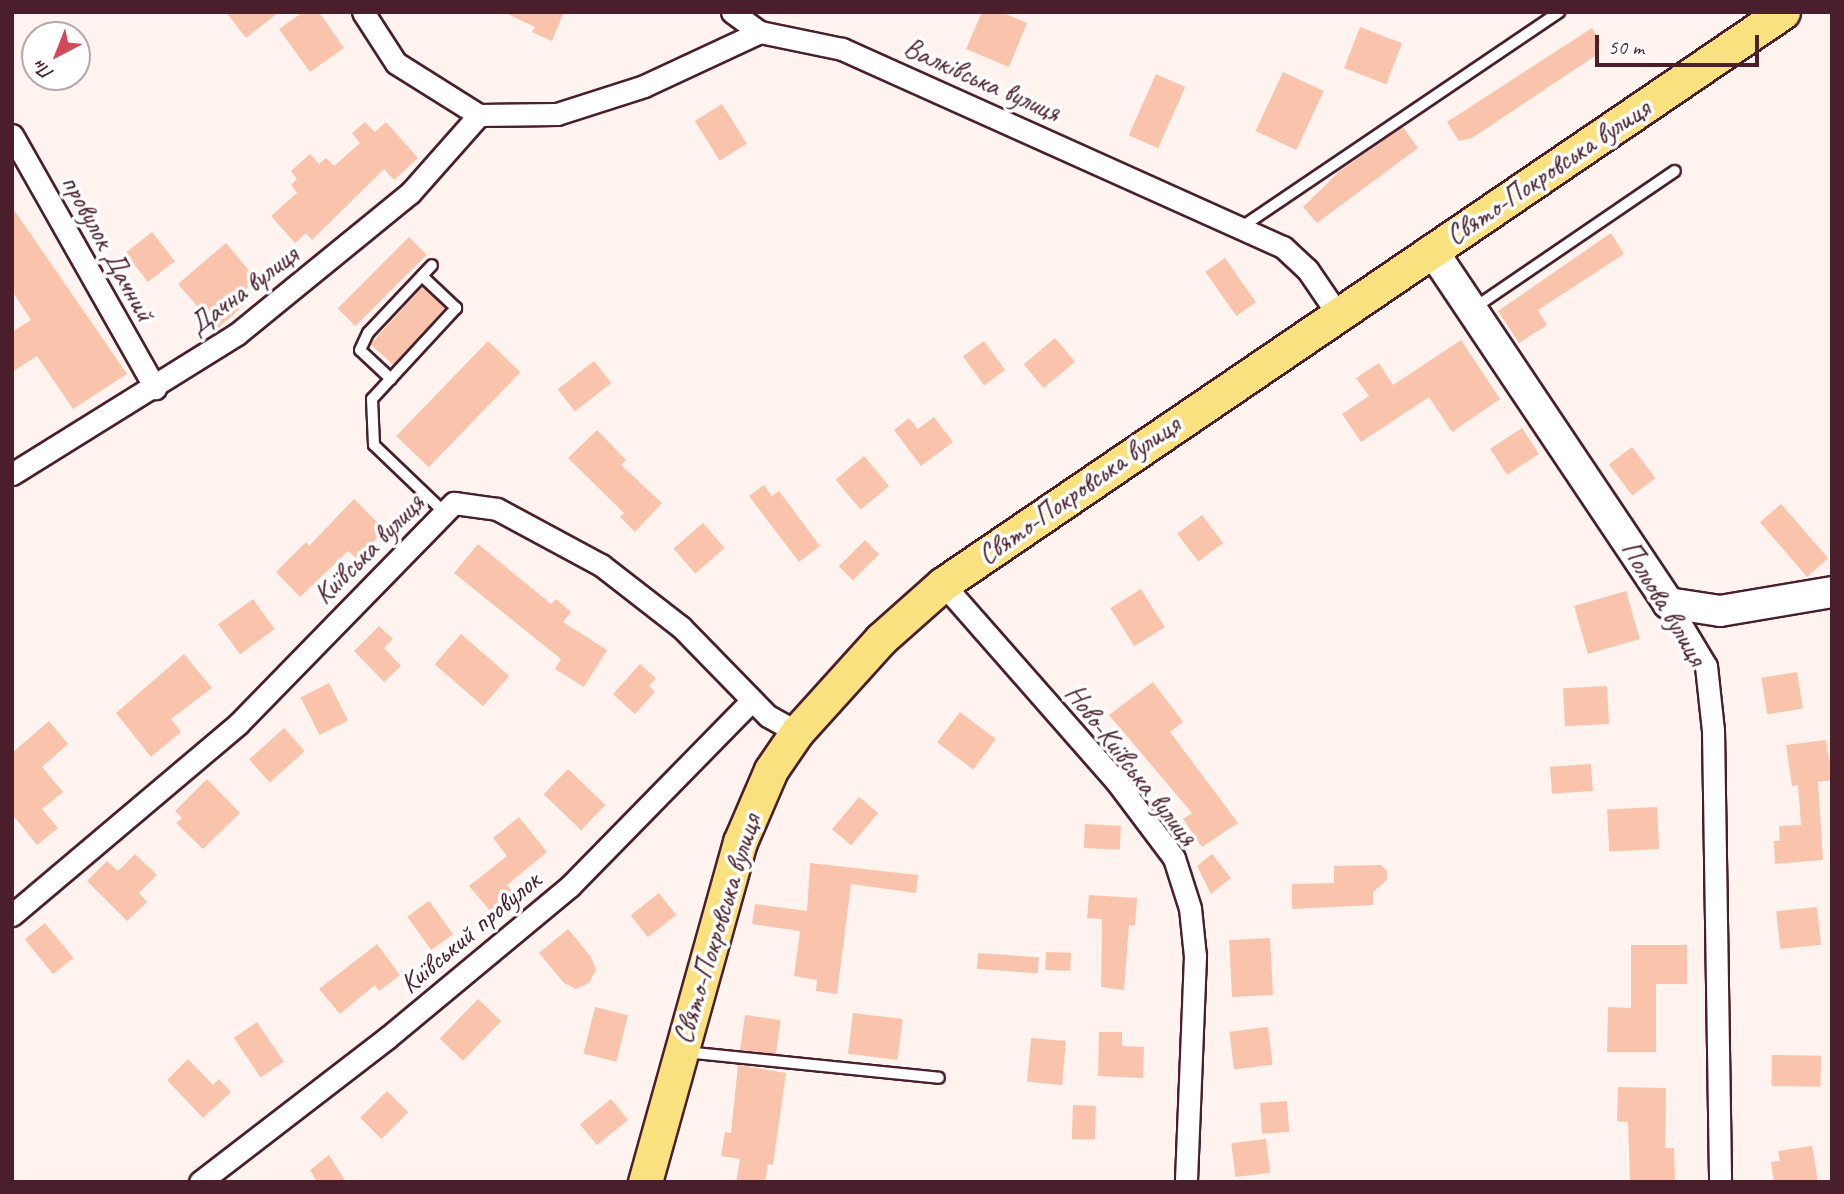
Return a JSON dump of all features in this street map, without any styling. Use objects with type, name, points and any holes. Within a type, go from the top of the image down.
[{"type":"main road","name":"Свято-Покровська вулиця","points":[[645,1182],[678,1052],[740,842],[771,770],[797,732],[881,639],[943,584],[1772,15]]},
{"type":"street","points":[[363,12],[396,63],[480,115],[557,114],[644,86],[760,32],[732,12]]},
{"type":"street","name":"Валківська вулиця","points":[[760,32],[842,49],[1243,226],[1283,247],[1307,269],[1337,313]]},
{"type":"street","name":"Дачна вулиця","points":[[12,474],[155,388],[237,334],[369,228],[447,156],[480,115]]},
{"type":"street","name":"провулок Дачний","points":[[12,135],[155,388]]},
{"type":"street","name":"Польова вулиця","points":[[1432,250],[1668,603],[1706,666],[1713,730],[1720,1182]]},
{"type":"street","name":"Київська вулиця","points":[[14,909],[238,724],[454,503],[498,509],[601,565],[681,627],[768,716],[797,732]]},
{"type":"street","name":"Ново-Київська вулиця","points":[[943,584],[1116,781],[1174,858],[1190,908],[1195,956],[1186,1182]]},
{"type":"street","points":[[1668,603],[1720,611],[1832,593]]},
{"type":"street","name":"Київський провулок","points":[[200,1182],[387,1038],[570,886],[752,700]]},
{"type":"lane","points":[[1243,226],[1559,12]]},
{"type":"lane","points":[[1472,310],[1675,171]]},
{"type":"lane","points":[[391,379],[360,350],[368,333],[432,265]]},
{"type":"lane","points":[[422,276],[456,308],[372,399],[373,445],[444,512]]},
{"type":"lane","points":[[678,1052],[939,1079]]},
{"type":"building","points":[[226,12],[279,12],[246,38]]},
{"type":"building","points":[[303,12],[319,12],[344,48],[310,72],[279,29]]},
{"type":"building","points":[[503,12],[564,12],[552,41],[532,32],[535,27]]},
{"type":"building","points":[[982,12],[1001,12],[1027,23],[1009,67],[966,49]]},
{"type":"building","points":[[1360,27],[1402,43],[1386,84],[1344,68]]},
{"type":"building","points":[[1592,28],[1600,41],[1598,54],[1472,138],[1459,141],[1447,122]]},
{"type":"building","points":[[1283,72],[1324,91],[1296,150],[1256,131]]},
{"type":"building","points":[[1156,74],[1185,87],[1158,148],[1129,135]]},
{"type":"building","points":[[722,104],[747,144],[720,161],[695,121]]},
{"type":"building","points":[[365,122],[375,132],[386,122],[418,158],[394,180],[384,169],[312,240],[306,233],[295,243],[271,216],[297,193],[291,185],[297,179],[291,171],[310,154],[319,164],[326,158],[334,166],[360,143],[352,133]]},
{"type":"building","points":[[1403,127],[1418,148],[1317,223],[1303,207],[1341,170]]},
{"type":"building","points":[[12,207],[127,374],[73,409],[37,356],[12,372],[12,332],[31,320],[12,291]]},
{"type":"building","points":[[152,232],[175,261],[148,282],[125,253]]},
{"type":"building","points":[[1611,233],[1624,254],[1538,310],[1547,325],[1519,343],[1498,311]]},
{"type":"building","points":[[409,237],[427,255],[355,326],[338,308]]},
{"type":"building","points":[[226,243],[257,280],[236,298],[243,306],[217,329],[178,284]]},
{"type":"building","points":[[1225,258],[1256,302],[1236,316],[1205,272]]},
{"type":"building","points":[[422,287],[445,308],[394,365],[370,344]]},
{"type":"building","points":[[1055,338],[1075,362],[1044,388],[1024,364]]},
{"type":"building","points":[[1461,340],[1500,399],[1452,432],[1429,397],[1361,442],[1342,414],[1369,396],[1356,378],[1379,363],[1393,385]]},
{"type":"building","points":[[488,341],[520,372],[429,467],[396,436]]},
{"type":"building","points":[[984,341],[1005,370],[984,385],[963,356]]},
{"type":"building","points":[[594,361],[611,383],[575,411],[558,389]]},
{"type":"building","points":[[934,417],[953,442],[921,466],[894,430],[909,418],[918,429]]},
{"type":"building","points":[[1522,428],[1539,454],[1507,475],[1490,449]]},
{"type":"building","points":[[597,430],[626,460],[621,465],[662,503],[635,532],[620,517],[624,513],[568,458]]},
{"type":"building","points":[[1632,447],[1655,478],[1632,496],[1609,464]]},
{"type":"building","points":[[864,456],[889,486],[861,510],[836,480]]},
{"type":"building","points":[[764,485],[772,496],[779,491],[820,546],[799,562],[749,496]]},
{"type":"building","points":[[354,499],[385,530],[357,559],[348,551],[300,597],[276,572],[306,542],[309,546]]},
{"type":"building","points":[[1781,504],[1828,558],[1807,577],[1760,522]]},
{"type":"building","points":[[1202,515],[1223,543],[1198,562],[1177,534]]},
{"type":"building","points":[[703,523],[725,548],[695,573],[674,549]]},
{"type":"building","points":[[865,540],[879,554],[853,580],[839,566]]},
{"type":"building","points":[[478,544],[551,604],[556,599],[571,612],[563,622],[607,650],[584,687],[555,669],[561,659],[454,573]]},
{"type":"building","points":[[1141,589],[1165,627],[1134,646],[1110,608]]},
{"type":"building","points":[[1626,591],[1640,639],[1588,654],[1574,606]]},
{"type":"building","points":[[253,599],[275,629],[240,654],[218,624]]},
{"type":"building","points":[[379,626],[393,639],[384,648],[401,666],[384,682],[354,651]]},
{"type":"building","points":[[461,634],[509,676],[483,706],[435,664]]},
{"type":"building","points":[[184,654],[212,688],[171,719],[181,732],[151,757],[116,713]]},
{"type":"building","points":[[640,664],[656,678],[649,686],[655,692],[635,714],[613,694]]},
{"type":"building","points":[[1797,672],[1803,709],[1767,714],[1761,678]]},
{"type":"building","points":[[1153,682],[1183,722],[1170,732],[1238,823],[1202,847],[1183,819],[1192,813],[1109,715]]},
{"type":"building","points":[[329,683],[348,720],[320,735],[300,698]]},
{"type":"building","points":[[1607,686],[1609,724],[1565,726],[1563,688]]},
{"type":"building","points":[[960,712],[996,739],[973,769],[937,742]]},
{"type":"building","points":[[49,721],[68,744],[42,767],[63,792],[42,809],[58,828],[37,845],[12,814],[12,753]]},
{"type":"building","points":[[284,728],[305,751],[270,782],[249,759]]},
{"type":"building","points":[[1826,740],[1832,780],[1818,782],[1823,860],[1775,864],[1774,841],[1780,841],[1779,826],[1801,825],[1798,785],[1792,786],[1786,745]]},
{"type":"building","points":[[1591,764],[1593,791],[1552,794],[1550,767]]},
{"type":"building","points":[[568,769],[605,805],[581,830],[544,794]]},
{"type":"building","points":[[207,779],[240,813],[203,849],[176,823],[182,818],[175,811]]},
{"type":"building","points":[[859,797],[878,813],[851,845],[832,829]]},
{"type":"building","points":[[1657,807],[1659,849],[1609,852],[1607,810]]},
{"type":"building","points":[[519,817],[547,852],[507,885],[514,894],[491,912],[469,886],[507,856],[493,838]]},
{"type":"building","points":[[1085,824],[1121,826],[1120,850],[1084,848]]},
{"type":"building","points":[[135,854],[157,875],[139,893],[147,902],[127,921],[87,881],[107,861],[118,871]]},
{"type":"building","points":[[1212,854],[1231,878],[1211,894],[1197,866]]},
{"type":"building","points":[[810,863],[918,875],[916,893],[851,884],[837,994],[816,991],[817,980],[794,976],[800,931],[752,924],[755,904],[807,911]]},
{"type":"building","points":[[1381,865],[1387,871],[1387,880],[1373,892],[1373,905],[1292,909],[1292,884],[1334,883],[1334,866]]},
{"type":"building","points":[[659,893],[676,915],[648,937],[631,915]]},
{"type":"building","points":[[1089,895],[1137,898],[1135,926],[1129,925],[1124,990],[1101,987],[1102,919],[1087,918]]},
{"type":"building","points":[[429,901],[453,934],[431,950],[407,917]]},
{"type":"building","points":[[1817,907],[1821,945],[1780,949],[1776,911]]},
{"type":"building","points":[[45,923],[73,958],[53,974],[25,939]]},
{"type":"building","points":[[568,929],[591,957],[596,970],[589,983],[576,989],[564,983],[539,953]]},
{"type":"building","points":[[1270,938],[1273,995],[1232,997],[1229,940]]},
{"type":"building","points":[[377,944],[400,975],[379,991],[375,985],[340,1014],[319,989]]},
{"type":"building","points":[[1631,945],[1687,945],[1687,984],[1656,984],[1656,1052],[1607,1052],[1608,1007],[1631,1008]]},
{"type":"building","points":[[1046,952],[1071,953],[1070,971],[1045,970]]},
{"type":"building","points":[[978,953],[1039,957],[1038,973],[977,969]]},
{"type":"building","points":[[478,999],[501,1021],[463,1061],[440,1039]]},
{"type":"building","points":[[595,1007],[628,1015],[616,1062],[583,1054]]},
{"type":"building","points":[[853,1013],[903,1019],[898,1060],[848,1054]]},
{"type":"building","points":[[745,1015],[781,1020],[776,1055],[740,1050]]},
{"type":"building","points":[[257,1022],[284,1062],[261,1077],[234,1038]]},
{"type":"building","points":[[1268,1027],[1273,1065],[1234,1069],[1229,1032]]},
{"type":"building","points":[[1099,1032],[1122,1032],[1122,1046],[1144,1047],[1143,1078],[1098,1076]]},
{"type":"building","points":[[1031,1038],[1066,1041],[1062,1085],[1027,1082]]},
{"type":"building","points":[[1772,1055],[1821,1056],[1820,1087],[1771,1086]]},
{"type":"building","points":[[188,1059],[213,1085],[219,1079],[231,1092],[203,1118],[167,1080]]},
{"type":"building","points":[[738,1065],[786,1073],[773,1165],[768,1164],[765,1182],[736,1182],[740,1159],[721,1156],[725,1132],[731,1133]]},
{"type":"building","points":[[1618,1087],[1666,1088],[1665,1148],[1674,1148],[1675,1182],[1630,1182],[1628,1122],[1617,1121]]},
{"type":"building","points":[[387,1091],[408,1112],[381,1139],[360,1118]]},
{"type":"building","points":[[611,1099],[628,1120],[597,1145],[580,1124]]},
{"type":"building","points":[[1287,1101],[1289,1132],[1262,1134],[1260,1103]]},
{"type":"building","points":[[1073,1105],[1096,1106],[1095,1140],[1072,1139]]},
{"type":"building","points":[[1266,1139],[1270,1173],[1235,1177],[1231,1143]]},
{"type":"building","points":[[1812,1146],[1818,1182],[1774,1182],[1771,1162],[1780,1161],[1778,1151]]},
{"type":"building","points":[[329,1155],[346,1182],[317,1182],[310,1170]]}]
